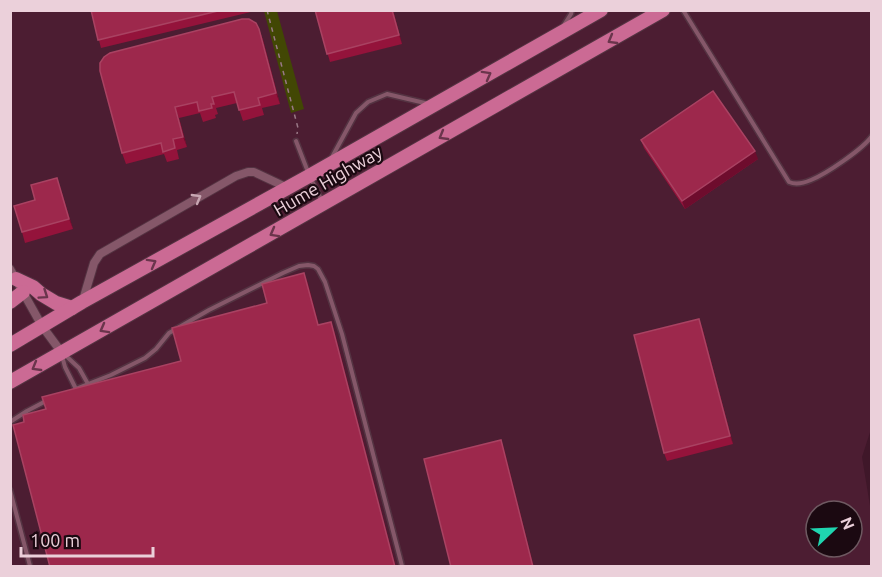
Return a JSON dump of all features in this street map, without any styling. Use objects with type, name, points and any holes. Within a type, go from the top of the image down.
[{"type":"highway","name":"Hume Highway","points":[[10,345],[77,305],[602,10]]},
{"type":"highway","name":"Hume Highway","points":[[10,382],[663,10]]},
{"type":"highway","points":[[13,274],[56,303],[77,305]]},
{"type":"highway","points":[[10,302],[23,292]]},
{"type":"street","name":"Hume Highway","points":[[77,305],[100,254],[236,176],[254,172],[288,188]]},
{"type":"street","points":[[13,274],[42,326],[62,352]]},
{"type":"lane","points":[[557,35],[572,10]]},
{"type":"lane","points":[[683,10],[789,182],[795,184],[813,180],[862,147],[872,136]]},
{"type":"lane","points":[[328,165],[356,112],[368,102],[387,93],[434,105]]},
{"type":"lane","points":[[296,141],[309,176],[324,205]]},
{"type":"lane","points":[[62,352],[65,367],[76,389],[145,358],[169,333],[209,310],[298,266],[314,266],[325,282],[342,334],[402,567]]},
{"type":"lane","points":[[62,352],[79,368],[88,384]]},
{"type":"lane","points":[[10,422],[54,397]]},
{"type":"lane","points":[[10,490],[30,567]]},
{"type":"path","points":[[267,10],[298,128],[296,141]]},
{"type":"shaded area","points":[[10,11],[871,11],[872,426],[862,457],[871,512],[871,566],[11,566]]},
{"type":"green space","points":[[264,11],[277,11],[304,109],[291,113]]},
{"type":"building","points":[[91,10],[222,10],[98,40]]},
{"type":"building","points":[[315,10],[392,10],[399,35],[327,54]]},
{"type":"building","points":[[249,19],[256,23],[259,29],[276,93],[258,98],[260,105],[239,110],[234,92],[212,97],[214,104],[211,104],[212,108],[199,111],[197,102],[175,107],[183,137],[173,139],[175,148],[163,152],[161,143],[122,153],[100,71],[100,63],[104,57],[110,53]]},
{"type":"building","points":[[713,91],[755,151],[682,201],[641,140]]},
{"type":"building","points":[[57,178],[69,219],[22,232],[14,206],[35,200],[31,185]]},
{"type":"building","points":[[304,273],[318,325],[331,322],[395,567],[50,567],[13,425],[24,422],[23,415],[46,409],[42,397],[181,361],[172,328],[267,303],[262,284]]},
{"type":"building","points":[[699,319],[730,436],[664,453],[634,335]]},
{"type":"building","points":[[501,440],[533,567],[451,567],[424,459]]}]
